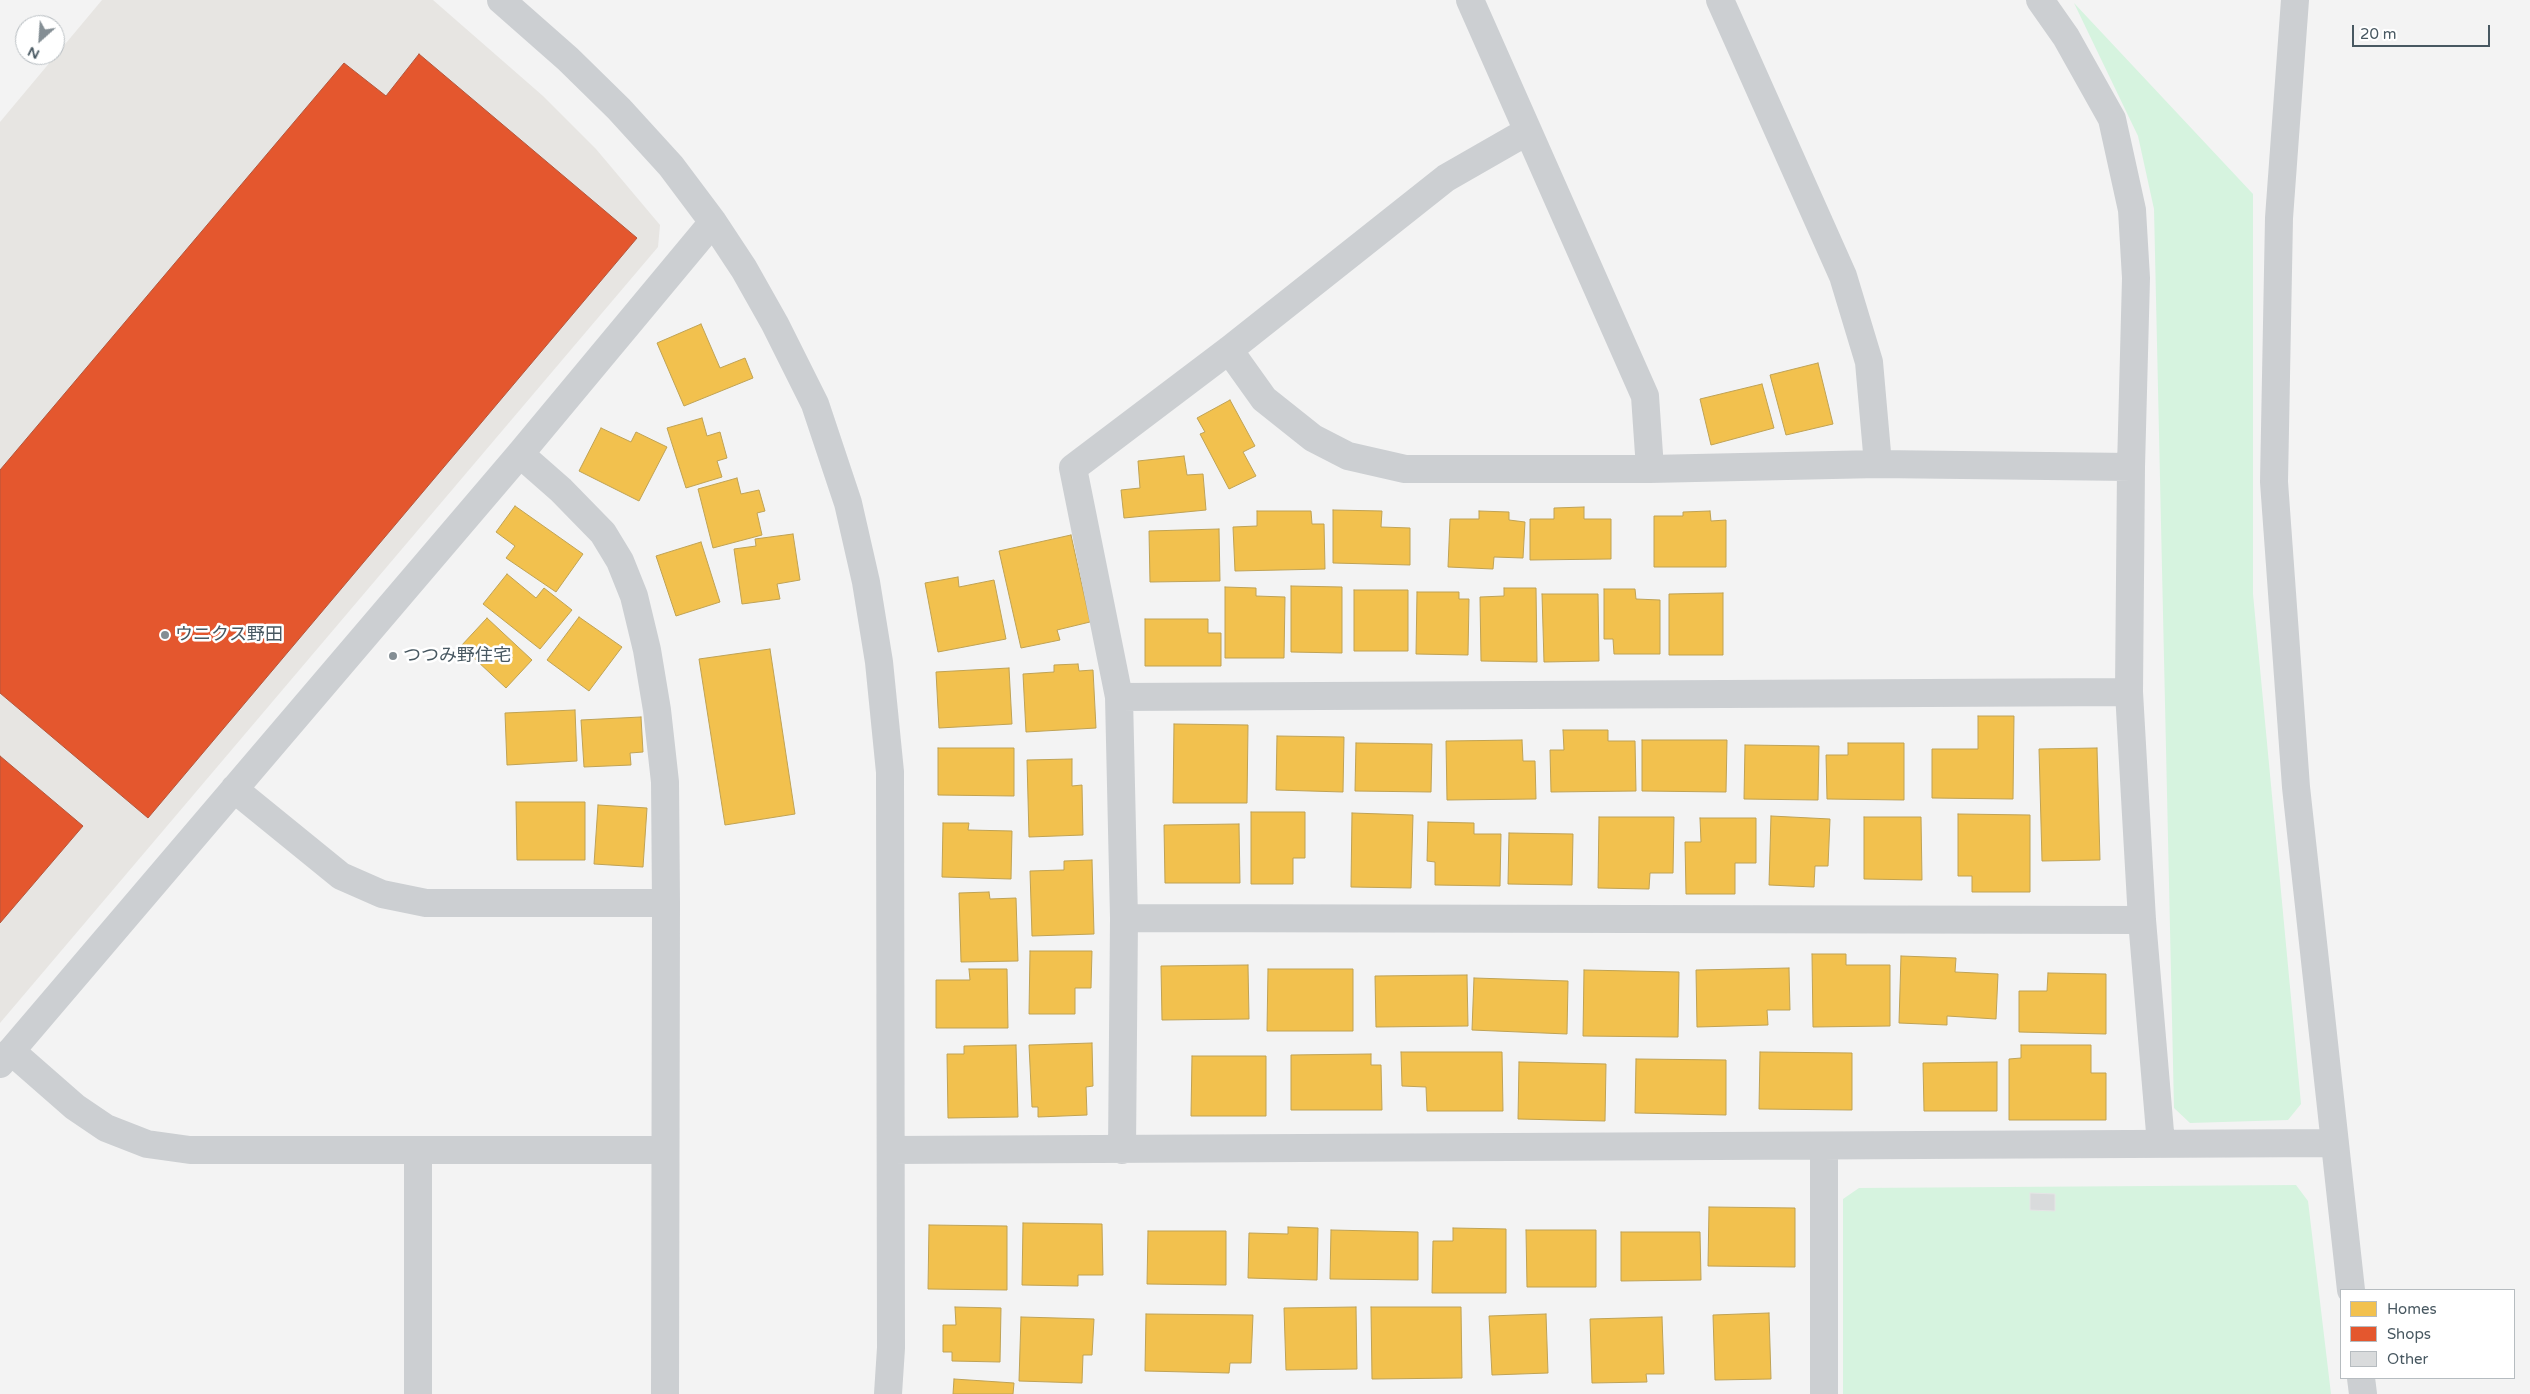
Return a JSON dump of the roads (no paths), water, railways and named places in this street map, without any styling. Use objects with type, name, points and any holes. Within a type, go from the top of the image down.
[{"type":"street","points":[[500,0],[568,59],[618,109],[671,166],[713,222],[771,316],[815,404],[848,503],[866,582],[879,662],[890,772],[892,862],[891,1348],[888,1394]]},
{"type":"street","points":[[1470,0],[1644,396],[1650,469]]},
{"type":"street","points":[[1720,0],[1843,276],[1869,362],[1878,464]]},
{"type":"street","points":[[2040,0],[2066,37],[2112,119],[2132,210],[2136,278],[2131,467],[2129,692],[2142,920],[2160,1144]]},
{"type":"street","points":[[2295,0],[2279,218],[2274,482],[2296,787],[2351,1289]]},
{"type":"street","points":[[1122,1150],[1124,918],[1119,697],[1073,468],[1229,350],[1446,178],[1528,131]]},
{"type":"street","points":[[665,1150],[190,1150],[147,1144],[106,1128],[5,1058],[520,454],[713,222]]},
{"type":"street","points":[[1229,350],[1264,399],[1313,438],[1348,456],[1405,469],[1650,469],[1878,464],[2131,467]]},
{"type":"street","points":[[520,454],[561,490],[603,533],[620,561],[634,596],[647,650],[658,719],[665,782],[665,1394]]},
{"type":"street","points":[[1119,697],[2129,692]]},
{"type":"street","points":[[234,789],[340,876],[382,894],[426,903],[666,903]]},
{"type":"street","points":[[1124,918],[2142,920]]},
{"type":"street","points":[[891,1150],[1824,1147],[2335,1143]]},
{"type":"street","points":[[1824,1147],[1824,1394]]},
{"type":"street","points":[[418,1150],[418,1394]]},
{"type":"street","points":[[2361,1379],[2363,1394]]},
{"type":"place","name":"ウニクス野田","points":[[165,635]]},
{"type":"place","name":"つつみ野住宅","points":[[393,656]]}]
